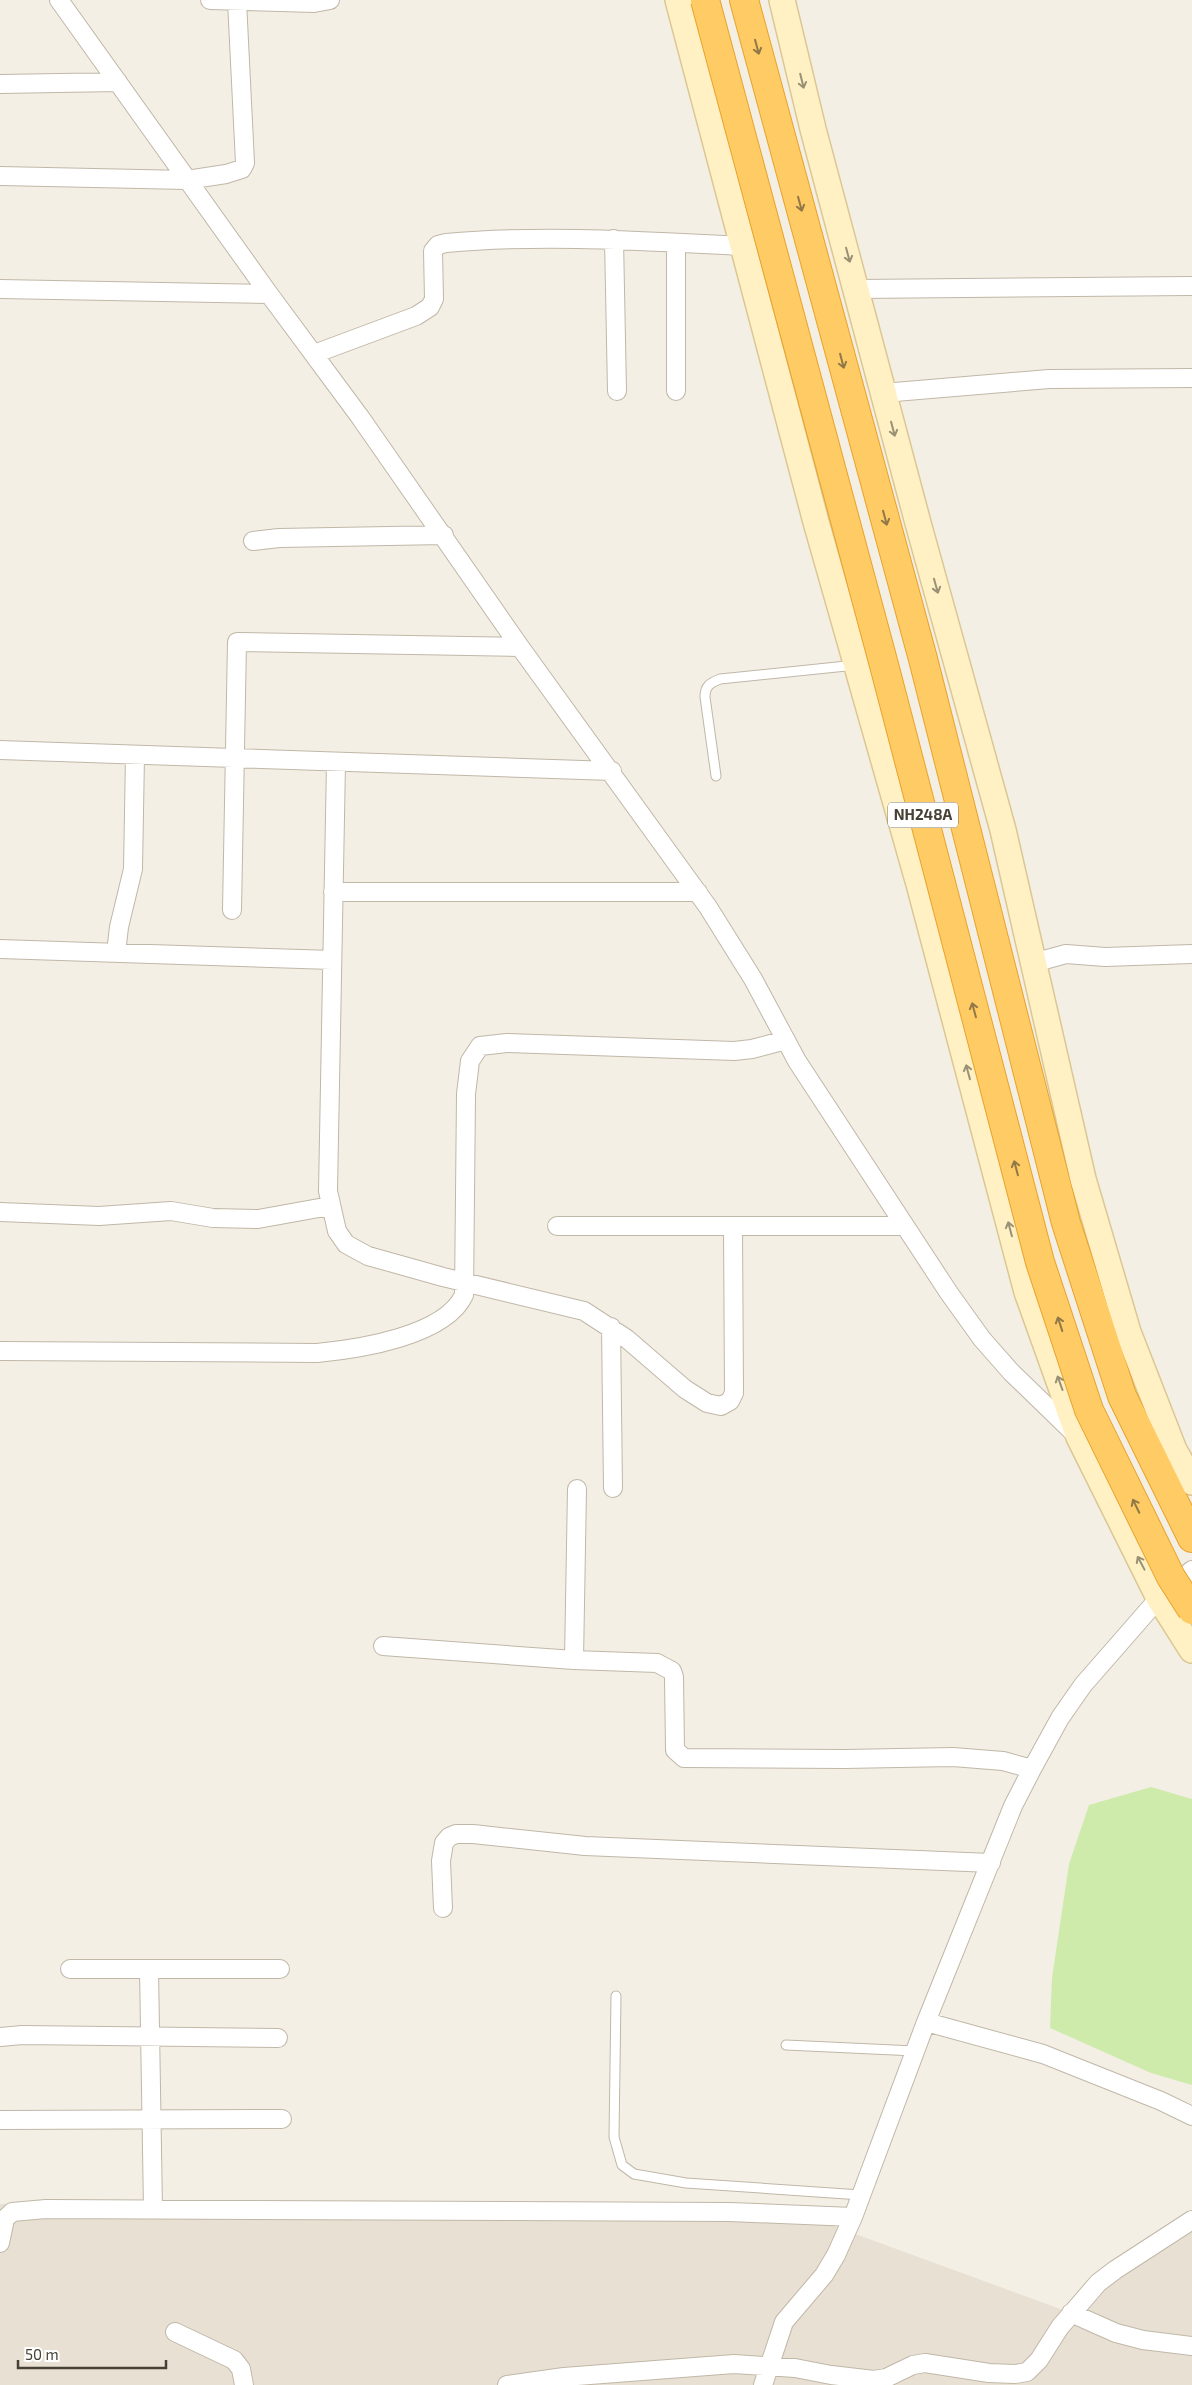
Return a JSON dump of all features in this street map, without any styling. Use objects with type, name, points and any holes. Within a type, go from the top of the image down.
[{"type":"highway","name":"NH248A","points":[[705,0],[884,665],[1040,1262],[1089,1410],[1171,1577],[1192,1610]]},
{"type":"highway","name":"NH248A","points":[[744,0],[923,659],[1066,1223],[1122,1396],[1192,1538]]},
{"type":"main road","points":[[678,0],[742,246],[856,665],[922,893],[1027,1292],[1079,1437],[1158,1598],[1192,1650]]},
{"type":"main road","points":[[782,0],[813,129],[857,289],[883,393],[1003,830],[1083,1179],[1128,1332],[1174,1450],[1192,1482]]},
{"type":"street","points":[[59,0],[444,535],[520,647],[612,771],[698,892],[753,979],[797,1061],[904,1226],[982,1339],[1011,1372],[1079,1437]]},
{"type":"street","points":[[210,0],[314,3],[330,0]]},
{"type":"street","points":[[0,176],[187,180],[238,171],[245,163],[237,1]]},
{"type":"street","points":[[0,84],[118,82]]},
{"type":"street","points":[[314,354],[416,316],[430,307],[434,299],[433,251],[438,245],[500,238],[614,240],[742,246]]},
{"type":"street","points":[[614,240],[617,391]]},
{"type":"street","points":[[676,243],[676,391]]},
{"type":"street","points":[[857,289],[1192,286]]},
{"type":"street","points":[[0,289],[269,294]]},
{"type":"street","points":[[883,393],[1049,379],[1192,378]]},
{"type":"street","points":[[253,541],[279,538],[444,535]]},
{"type":"street","points":[[232,910],[237,642],[520,647]]},
{"type":"street","points":[[0,750],[236,760],[612,771]]},
{"type":"street","points":[[116,953],[119,927],[133,869],[135,756]]},
{"type":"street","points":[[336,763],[328,1183],[330,1206],[337,1231],[346,1244],[368,1256],[584,1311],[611,1327],[684,1389],[707,1403],[721,1406],[730,1401],[734,1393],[733,1226]]},
{"type":"street","points":[[333,892],[698,892]]},
{"type":"street","points":[[0,949],[332,960]]},
{"type":"street","points":[[1033,964],[1066,954],[1105,957],[1192,954]]},
{"type":"street","points":[[0,1350],[317,1353],[363,1348],[434,1324],[450,1315],[459,1306],[464,1295],[466,1094],[470,1061],[480,1046],[507,1042],[734,1051],[786,1040]]},
{"type":"street","points":[[0,1212],[99,1216],[171,1211],[213,1218],[258,1219],[330,1206]]},
{"type":"street","points":[[557,1226],[904,1226]]},
{"type":"street","points":[[611,1327],[613,1488]]},
{"type":"street","points":[[574,1660],[577,1489]]},
{"type":"street","points":[[763,2385],[784,2322],[824,2276],[836,2256],[862,2195],[926,2022],[1013,1806],[1032,1769],[1072,1698],[1158,1598],[1192,1570]]},
{"type":"street","points":[[383,1646],[574,1660],[657,1663],[672,1671],[674,1743],[675,1750],[684,1758],[844,1759],[952,1757],[1003,1761],[1032,1769]]},
{"type":"street","points":[[443,1908],[443,1850],[449,1837],[456,1834],[604,1847],[991,1863]]},
{"type":"street","points":[[70,1969],[280,1969]]},
{"type":"street","points":[[149,1969],[152,2209]]},
{"type":"street","points":[[926,2022],[1043,2054],[1160,2101],[1192,2116]]},
{"type":"street","points":[[0,2037],[22,2035],[278,2038]]},
{"type":"street","points":[[0,2120],[282,2119]]},
{"type":"street","points":[[0,2242],[6,2219],[12,2212],[21,2210],[730,2212],[853,2217]]},
{"type":"street","points":[[506,2385],[564,2377],[643,2378],[734,2364],[770,2365],[874,2380],[898,2378],[913,2365],[925,2363],[989,2374],[1015,2374],[1025,2378],[1071,2312],[1098,2283],[1192,2220]]},
{"type":"street","points":[[1071,2312],[1116,2334],[1142,2340],[1192,2346]]},
{"type":"street","points":[[176,2332],[234,2360],[241,2369],[244,2385]]},
{"type":"lane","points":[[716,776],[704,697],[707,686],[712,682],[720,679],[856,665]]},
{"type":"lane","points":[[616,1996],[614,2137],[622,2165],[634,2174],[686,2183],[862,2195]]},
{"type":"lane","points":[[786,2045],[915,2050]]},
{"type":"shaded area","points":[[0,2204],[779,2206],[1066,2311],[1192,2211],[1192,2385],[0,2385]]},
{"type":"green space","points":[[1151,1787],[1192,1799],[1192,2085],[1151,2073],[1050,2028],[1052,1978],[1069,1864],[1089,1805]]}]
